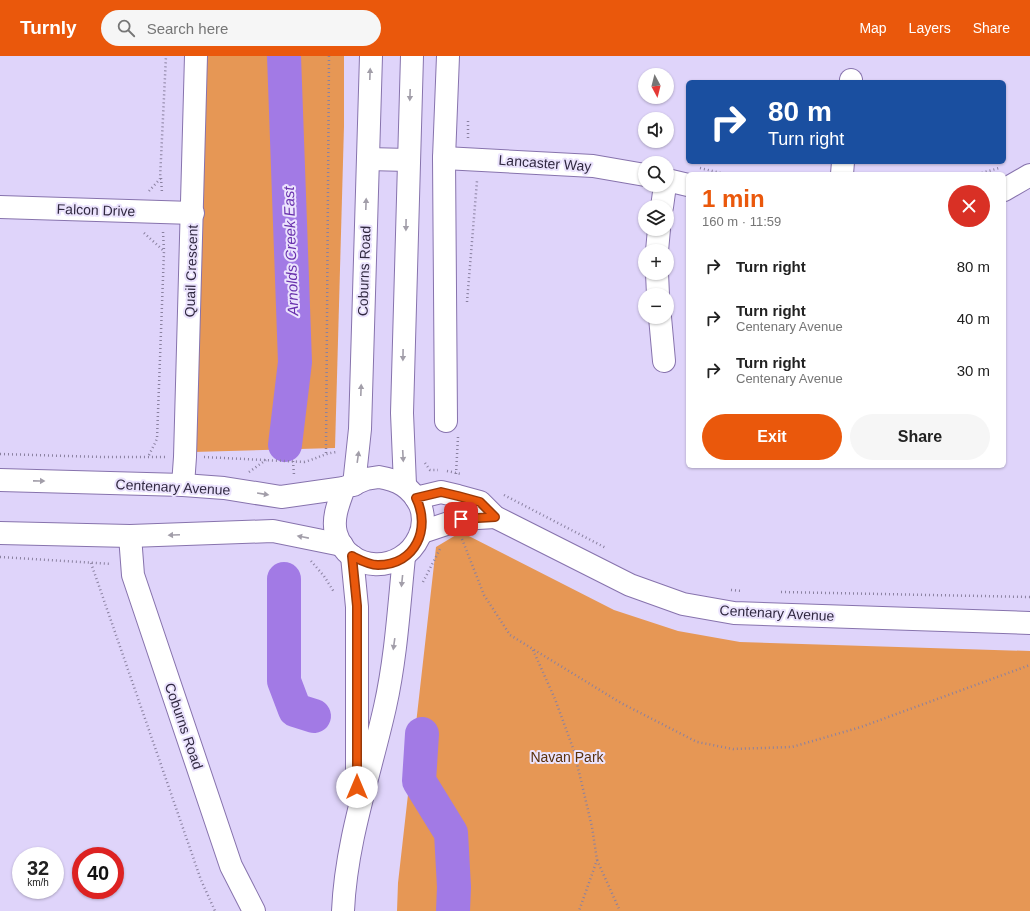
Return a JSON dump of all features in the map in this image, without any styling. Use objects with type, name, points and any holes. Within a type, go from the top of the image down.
[{"type":"street","name":"Quail Crescent","points":[[183,485],[196,56]]},
{"type":"street","name":"Coburns Road","points":[[349,487],[360,429],[371,56]]},
{"type":"street","points":[[410,491],[402,413],[412,56]]},
{"type":"street","points":[[448,56],[444,158],[453,426]]},
{"type":"street","name":"Lancaster Way","points":[[444,158],[593,166],[638,174]]},
{"type":"street","points":[[368,159],[408,160]]},
{"type":"street","points":[[1006,189],[1030,175]]},
{"type":"street","points":[[674,182],[686,185]]},
{"type":"street","name":"Falcon Drive","points":[[0,207],[192,213]]},
{"type":"street","points":[[661,324],[664,360]]},
{"type":"street","points":[[0,533],[130,536],[273,531],[347,550],[364,562],[378,565],[392,563],[404,557],[415,546],[422,532],[423,520],[421,508],[410,491],[393,479],[379,477],[366,479],[349,487],[335,518],[336,532],[347,550],[357,606],[357,818]]},
{"type":"street","name":"Centenary Avenue","points":[[0,480],[183,485],[224,488],[281,497],[349,487]]},
{"type":"street","name":"Centenary Avenue","points":[[410,491],[441,492],[480,502],[495,517],[630,585],[683,604],[734,613],[1030,623]]},
{"type":"street","points":[[422,532],[461,519],[495,517]]},
{"type":"street","points":[[0,523],[24,523],[69,535]]},
{"type":"street","name":"Coburns Road","points":[[130,536],[133,575],[231,866],[254,911]]},
{"type":"street","points":[[343,911],[344,890],[357,818],[386,706],[404,557]]},
{"type":"path","points":[[146,194],[160,179],[166,56]]},
{"type":"path","points":[[0,454],[266,459],[304,462],[319,458],[326,453],[329,56]]},
{"type":"path","points":[[467,306],[476,181],[484,181]]},
{"type":"path","points":[[137,233],[145,233],[164,251],[157,439],[148,457]]},
{"type":"path","points":[[453,426],[456,472],[463,475]]},
{"type":"path","points":[[497,491],[609,549]]},
{"type":"path","points":[[461,519],[463,544],[484,595],[510,635],[621,703],[697,742],[733,749],[792,747],[861,727],[1030,665]]},
{"type":"path","points":[[309,559],[314,562],[332,588]]},
{"type":"path","points":[[91,563],[201,880],[215,911]]},
{"type":"path","points":[[724,589],[745,592]]},
{"type":"path","points":[[777,592],[1030,597]]},
{"type":"path","points":[[533,650],[555,699],[574,751],[592,826],[597,860],[620,911]]},
{"type":"path","points":[[578,911],[597,860]]},
{"type":"green space","points":[[203,56],[344,56],[344,126],[335,448],[193,452]]},
{"type":"green space","name":"Navan Park","points":[[461,532],[614,610],[678,631],[740,642],[1030,651],[1030,911],[397,911],[398,883],[436,547]]},
{"type":"waterway","name":"Arnolds Creek East","points":[[284,56],[295,362],[285,445]]},
{"type":"waterway","name":"Arnolds Creek East","points":[[284,579],[284,681],[295,710],[314,716]]},
{"type":"waterway","name":"Arnolds Creek East","points":[[422,734],[419,781],[451,833],[454,887],[453,911]]},
{"type":"route","points":[[357,787],[357,606],[352,556],[364,562],[378,565],[392,563],[404,557],[415,546],[422,532],[423,520],[421,508],[416,498],[441,492],[460,496],[480,502],[495,517],[461,519]]}]
